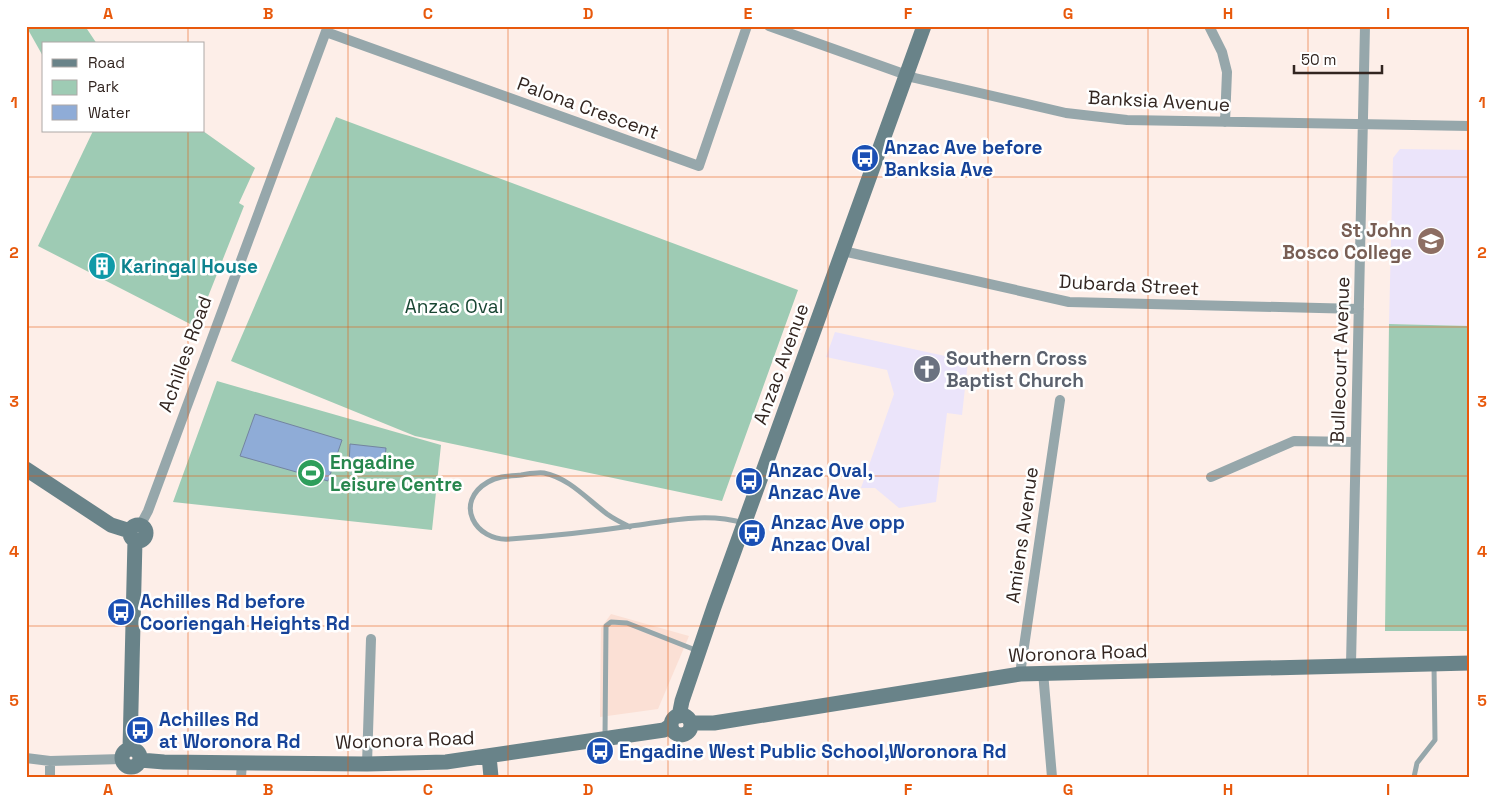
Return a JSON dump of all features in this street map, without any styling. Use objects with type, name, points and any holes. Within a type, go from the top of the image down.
[{"type":"street","name":"Palona Crescent","points":[[327,29],[698,166],[747,26]]},
{"type":"street","name":"Banksia Avenue","points":[[769,26],[907,75],[1086,116],[1127,120],[1470,126]]},
{"type":"street","name":"Anzac Avenue","points":[[681,722],[682,701],[699,651],[924,26]]},
{"type":"street","points":[[1209,26],[1222,52],[1227,72],[1226,122]]},
{"type":"street","name":"Bullecourt Avenue","points":[[1351,664],[1365,26]]},
{"type":"street","name":"Achilles Road","points":[[131,756],[135,533],[148,511],[327,29]]},
{"type":"street","name":"Dubarda Street","points":[[843,251],[1069,302],[1360,309]]},
{"type":"street","name":"Amiens Avenue","points":[[1020,674],[1060,400]]},
{"type":"street","points":[[1211,477],[1294,441],[1355,442]]},
{"type":"street","points":[[26,469],[112,525],[135,533]]},
{"type":"street","points":[[368,764],[372,639]]},
{"type":"street","name":"Woronora Road","points":[[26,758],[50,761],[131,756],[164,762],[241,770],[446,762],[664,730],[681,722],[714,723],[1020,674],[1351,664],[1470,663]]},
{"type":"street","points":[[1043,672],[1052,777]]},
{"type":"street","points":[[489,756],[491,777]]},
{"type":"street","points":[[50,761],[50,777]]},
{"type":"lane","points":[[630,527],[609,515],[566,481],[542,473],[502,477],[488,482],[478,490],[470,503],[471,518],[477,528],[487,535],[507,540],[630,527],[712,516],[744,523]]},
{"type":"lane","points":[[605,739],[606,626],[611,622],[627,623],[699,651]]},
{"type":"lane","points":[[1414,777],[1417,763],[1435,740],[1434,663]]},
{"type":"shaded area","name":"St John Bosco College","points":[[1400,149],[1470,150],[1470,326],[1389,324],[1393,158]]},
{"type":"shaded area","points":[[835,332],[968,361],[962,415],[947,413],[936,502],[899,508],[875,488],[861,488],[894,394],[887,370],[826,357]]},
{"type":"shaded area","points":[[611,614],[689,636],[658,709],[600,717],[601,628]]},
{"type":"green space","points":[[26,26],[85,26],[96,42],[42,42],[42,54]]},
{"type":"green space","name":"Anzac Oval","points":[[336,117],[798,290],[722,501],[415,436],[231,361]]},
{"type":"green space","points":[[93,132],[204,132],[255,168],[239,203],[244,206],[196,327],[38,246]]},
{"type":"green space","points":[[1389,324],[1470,326],[1470,631],[1385,631]]},
{"type":"green space","name":"Engadine Leisure Centre","points":[[217,381],[441,445],[432,530],[173,502]]},
{"type":"water","points":[[255,414],[342,440],[328,481],[240,456]]},
{"type":"water","points":[[350,444],[386,448],[384,470],[349,466]]},
{"type":"place","name":"Anzac Ave before Banksia Ave","points":[[865,158]]},
{"type":"place","name":"St John Bosco College","points":[[1431,241]]},
{"type":"place","name":"Karingal House","points":[[102,266]]},
{"type":"place","name":"Southern Cross Baptist Church","points":[[927,369]]},
{"type":"place","name":"Engadine Leisure Centre","points":[[311,473]]},
{"type":"place","name":"Anzac Oval, Anzac Ave","points":[[749,481]]},
{"type":"place","name":"Anzac Ave opp Anzac Oval","points":[[752,533]]},
{"type":"place","name":"Achilles Rd before Cooriengah Heights Rd","points":[[121,612]]},
{"type":"place","name":"Achilles Rd at Woronora Rd","points":[[140,730]]},
{"type":"place","name":"Engadine West Public School,Woronora Rd","points":[[600,751]]}]
